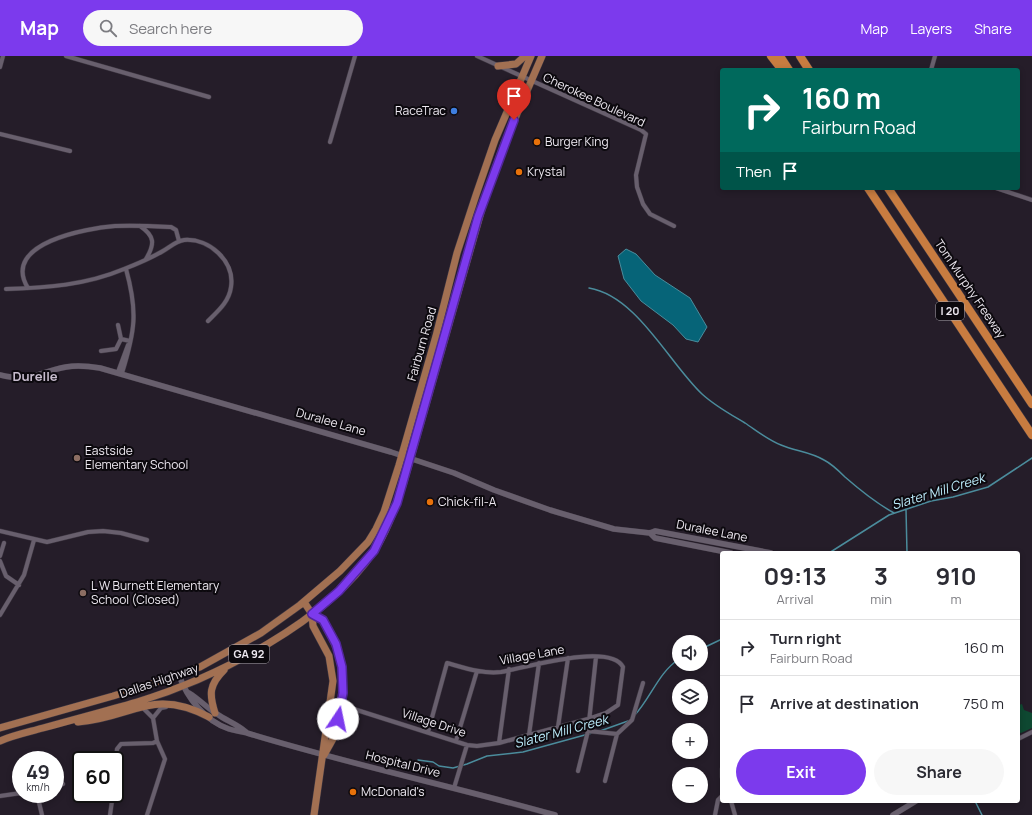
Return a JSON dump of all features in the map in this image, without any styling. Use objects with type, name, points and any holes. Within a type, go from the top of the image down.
[{"type":"highway","points":[[771,56],[780,68]]},
{"type":"highway","points":[[780,56],[788,68]]},
{"type":"highway","points":[[800,56],[808,68]]},
{"type":"highway","name":"I 20","points":[[869,190],[1032,435]]},
{"type":"highway","name":"Tom Murphy Freeway","points":[[889,190],[1032,404]]},
{"type":"main road","points":[[498,66],[516,64],[524,56]]},
{"type":"main road","name":"Fairburn Road","points":[[304,602],[340,571],[376,529],[384,512],[436,336],[461,240],[495,140],[532,56]]},
{"type":"main road","name":"Fairburn Road","points":[[312,614],[339,591],[374,551],[397,503],[411,458],[478,217],[504,144],[542,56]]},
{"type":"main road","points":[[304,602],[312,614],[323,620],[340,657],[343,680],[341,705],[334,737],[324,756]]},
{"type":"main road","name":"Dallas Highway","points":[[0,728],[179,676],[236,648],[304,602]]},
{"type":"main road","points":[[312,614],[313,626],[329,656],[333,676],[332,696],[324,735],[324,756],[314,815]]},
{"type":"main road","name":"Dallas Highway","points":[[0,741],[183,687],[227,667],[312,614]]},
{"type":"main road","points":[[62,723],[92,721],[141,706],[163,702],[212,715],[210,698],[212,686],[216,678],[227,667]]},
{"type":"street","points":[[0,67],[3,56]]},
{"type":"street","points":[[66,56],[209,97]]},
{"type":"street","points":[[330,142],[356,56]]},
{"type":"street","name":"Cherokee Boulevard","points":[[477,56],[522,78],[641,130],[646,134],[636,175],[637,187],[643,204],[650,214],[674,226]]},
{"type":"street","points":[[932,68],[935,56]]},
{"type":"street","points":[[0,134],[70,151]]},
{"type":"street","points":[[1002,190],[1032,200]]},
{"type":"street","points":[[29,247],[82,231],[114,226],[171,226],[176,230],[179,241]]},
{"type":"street","points":[[140,226],[148,232],[152,239],[152,250],[146,260]]},
{"type":"street","points":[[6,290],[74,284],[126,269],[146,260],[179,241],[197,241],[209,245],[222,256],[229,268],[232,286],[226,302],[208,321]]},
{"type":"street","points":[[120,373],[125,350],[130,341],[134,317],[133,294],[126,269]]},
{"type":"street","points":[[18,277],[28,288]]},
{"type":"street","points":[[101,351],[116,349],[121,339],[118,325]]},
{"type":"street","points":[[121,339],[130,341]]},
{"type":"street","name":"Duralee Lane","points":[[0,375],[23,379],[36,377],[65,367],[80,366],[120,373],[402,455],[454,472],[494,490],[550,510],[614,529],[650,533],[655,531],[760,551]]},
{"type":"street","points":[[0,531],[47,542],[88,532],[103,531],[121,533],[147,540]]},
{"type":"street","name":"Duralee Lane","points":[[650,533],[655,538],[721,551]]},
{"type":"street","points":[[0,614],[20,585],[34,540]]},
{"type":"street","points":[[0,556],[4,543]]},
{"type":"street","points":[[0,561],[6,576],[20,585]]},
{"type":"street","points":[[578,771],[588,731],[588,719],[596,657]]},
{"type":"street","name":"Village Lane","points":[[428,732],[447,663],[477,671],[502,672],[509,669],[568,658],[596,657],[621,663]]},
{"type":"street","points":[[558,727],[568,658]]},
{"type":"street","name":"Village Drive","points":[[341,705],[466,744],[477,746],[499,743],[606,713],[618,705],[623,668],[621,663]]},
{"type":"street","points":[[529,735],[539,664]]},
{"type":"street","points":[[499,743],[509,669]]},
{"type":"street","points":[[456,741],[477,671]]},
{"type":"street","name":"Hospital Drive","points":[[179,676],[183,687],[189,693],[193,703],[212,715],[228,729],[246,732],[324,756],[555,815]]},
{"type":"street","points":[[605,781],[618,734],[632,720],[643,684]]},
{"type":"street","points":[[153,718],[161,708],[173,704]]},
{"type":"street","points":[[141,706],[153,718],[157,741],[162,749],[165,762],[147,815]]},
{"type":"street","points":[[588,731],[618,734]]},
{"type":"street","points":[[1020,738],[1032,732]]},
{"type":"street","points":[[117,751],[121,744],[153,743],[157,741]]},
{"type":"street","points":[[454,788],[466,744]]},
{"type":"street","points":[[0,796],[12,794]]},
{"type":"street","points":[[715,815],[718,800],[720,798]]},
{"type":"street","points":[[39,803],[42,815]]},
{"type":"street","points":[[110,815],[111,803]]},
{"type":"street","points":[[732,803],[735,815]]},
{"type":"street","points":[[893,815],[912,803]]},
{"type":"green space","points":[[1022,704],[1024,710],[1032,713],[1032,728],[1021,733],[1020,705]]},
{"type":"water","points":[[626,249],[636,254],[655,275],[690,298],[707,327],[698,342],[686,339],[673,325],[641,301],[624,279],[618,256]]},
{"type":"waterway","points":[[589,288],[606,294],[622,304],[637,317],[651,332],[690,381],[712,402],[772,441],[819,457],[881,505],[894,513]]},
{"type":"waterway","name":"Slater Mill Creek","points":[[832,551],[889,515],[931,501],[953,497],[988,487],[1032,458]]},
{"type":"waterway","points":[[906,509],[907,551]]},
{"type":"waterway","name":"Slater Mill Creek","points":[[708,646],[720,640]]},
{"type":"waterway","name":"Slater Mill Creek","points":[[634,716],[660,678],[672,665]]},
{"type":"waterway","name":"Slater Mill Creek","points":[[600,731],[628,721]]},
{"type":"waterway","name":"Slater Mill Creek","points":[[418,760],[433,762],[439,766],[453,768],[487,756],[523,752],[592,733]]},
{"type":"waterway","points":[[976,803],[982,815]]},
{"type":"place","name":"RaceTrac","points":[[454,111]]},
{"type":"place","name":"Burger King","points":[[537,142]]},
{"type":"place","name":"Krystal","points":[[519,172]]},
{"type":"place","name":"Eastside Elementary School","points":[[77,458]]},
{"type":"place","name":"Chick-fil-A","points":[[430,502]]},
{"type":"place","name":"L W Burnett Elementary School (Closed)","points":[[83,593]]},
{"type":"place","name":"McDonald's","points":[[353,792]]},
{"type":"district","name":"Durelle","points":[[35,376]]},
{"type":"route","points":[[338,719],[343,693],[340,657],[336,644],[323,620],[312,614],[339,591],[374,551],[397,503],[445,338],[478,217],[514,120]]}]
